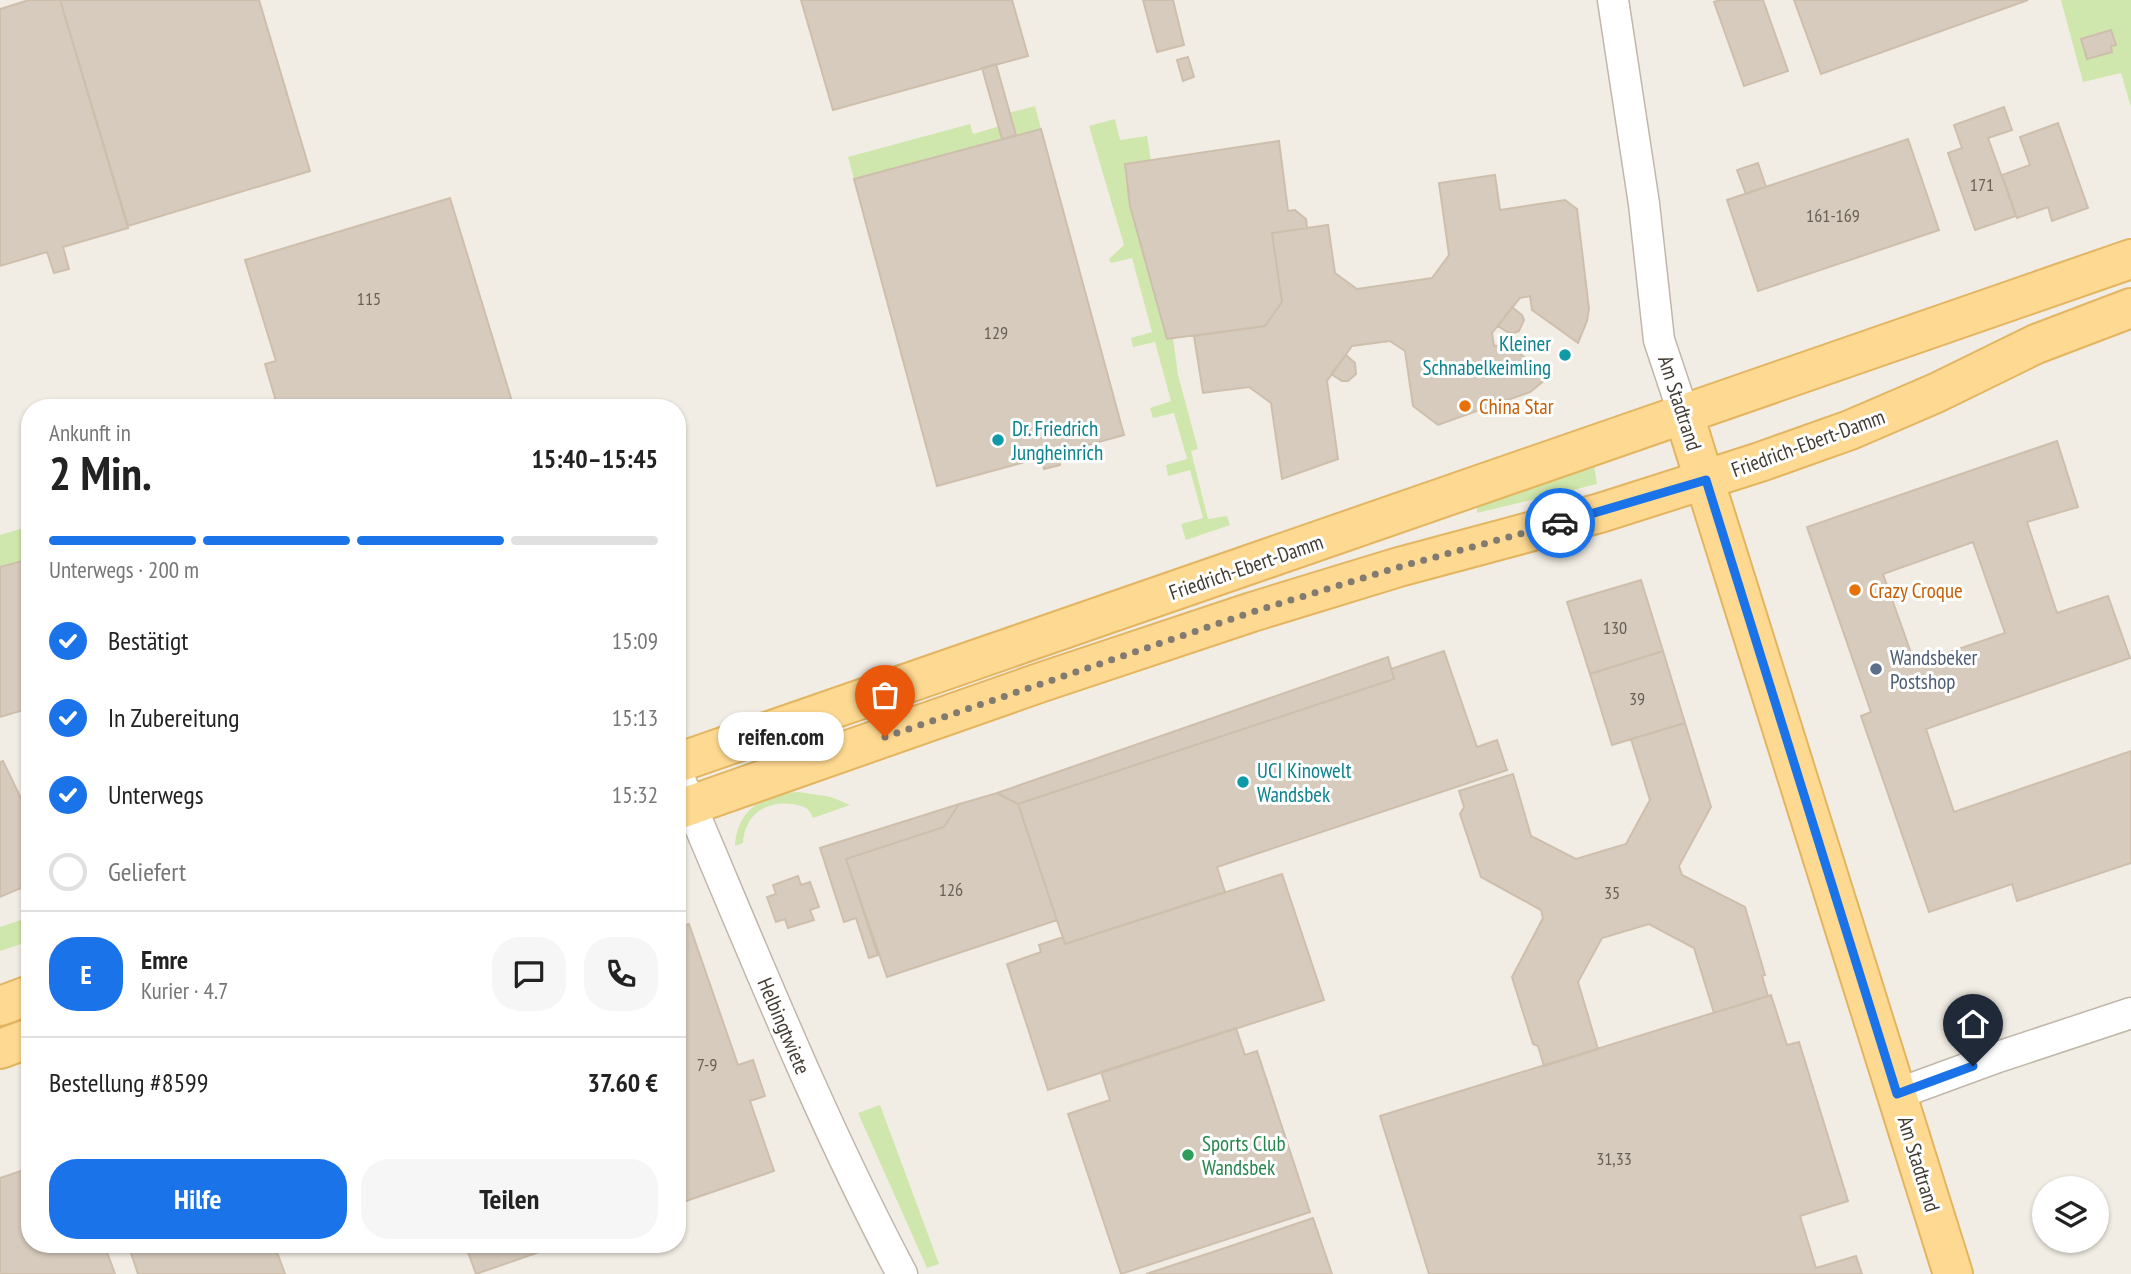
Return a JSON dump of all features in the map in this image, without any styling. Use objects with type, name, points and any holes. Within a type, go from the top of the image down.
[{"type":"main road","name":"Friedrich-Ebert-Damm","points":[[686,761],[2131,259]]},
{"type":"main road","name":"Friedrich-Ebert-Damm","points":[[686,795],[1386,570],[1600,513],[1706,480],[1850,430],[1936,393],[2036,344],[2131,308]]},
{"type":"main road","name":"Am Stadtrand","points":[[1684,415],[1953,1274]]},
{"type":"main road","points":[[0,1006],[21,998]]},
{"type":"main road","points":[[0,1049],[21,1041]]},
{"type":"street","name":"Am Stadtrand","points":[[1613,0],[1643,195],[1659,340],[1684,415]]},
{"type":"street","name":"Helbingtwiete","points":[[686,805],[846,1166],[902,1274]]},
{"type":"street","points":[[1897,1094],[2131,1013]]},
{"type":"green space","points":[[2061,0],[2131,0],[2131,107],[2121,73],[2083,82]]},
{"type":"green space","points":[[1035,106],[1041,129],[854,179],[848,157],[970,124],[973,134],[1010,123],[1008,113]]},
{"type":"green space","points":[[1115,119],[1120,140],[1147,136],[1151,160],[1125,164],[1130,206],[1167,338],[1173,338],[1178,375],[1198,449],[1191,451],[1208,519],[1227,516],[1230,525],[1186,540],[1181,524],[1203,518],[1190,470],[1168,476],[1166,465],[1187,459],[1174,413],[1153,418],[1150,408],[1171,401],[1155,342],[1133,347],[1131,338],[1152,332],[1132,258],[1111,263],[1109,259],[1124,245],[1089,126]]},
{"type":"green space","points":[[1589,465],[1594,466],[1597,484],[1477,513],[1477,506]]},
{"type":"green space","points":[[21,529],[21,561],[0,567],[0,535]]},
{"type":"green space","points":[[799,792],[831,797],[850,805],[813,818],[802,806],[782,803],[765,807],[747,825],[743,843],[735,846],[741,822],[755,806],[775,796]]},
{"type":"green space","points":[[21,920],[21,944],[0,951],[0,927]]},
{"type":"green space","points":[[880,1105],[939,1264],[927,1268],[858,1113]]},
{"type":"building","points":[[29,0],[60,0],[128,228],[63,247],[69,269],[54,273],[47,252],[0,266],[0,9]]},
{"type":"building","points":[[60,0],[259,0],[310,171],[128,226]]},
{"type":"building","points":[[801,0],[1012,0],[1028,56],[833,110]]},
{"type":"building","points":[[1143,0],[1173,0],[1184,45],[1157,52]]},
{"type":"building","points":[[1763,0],[1788,71],[1744,86],[1714,2]]},
{"type":"building","points":[[1794,0],[2028,0],[1821,74]]},
{"type":"building","points":[[2111,30],[2116,45],[2111,46],[2112,52],[2087,59],[2081,39]]},
{"type":"building","points":[[1188,57],[1194,77],[1183,81],[1177,60]]},
{"type":"building","points":[[996,64],[1016,135],[1002,139],[982,68]]},
{"type":"building","points":[[2004,107],[2012,130],[1988,138],[2016,216],[1975,230],[1948,153],[1962,148],[1954,125]]},
{"type":"building","points":[[2058,123],[2088,208],[2052,221],[2048,207],[2017,218],[2002,175],[2030,165],[2020,137]]},
{"type":"building","points":[[1041,129],[1124,435],[937,486],[854,179]]},
{"type":"building","points":[[1908,139],[1939,230],[1758,291],[1727,200]]},
{"type":"building","points":[[1279,141],[1288,211],[1295,210],[1306,219],[1307,228],[1272,233],[1282,302],[1265,326],[1167,339],[1130,206],[1125,164]]},
{"type":"building","points":[[1758,163],[1766,187],[1746,194],[1737,170]]},
{"type":"building","points":[[1495,175],[1500,210],[1565,200],[1577,209],[1589,309],[1578,343],[1532,310],[1530,296],[1520,298],[1492,333],[1494,346],[1507,344],[1550,376],[1530,392],[1438,425],[1413,406],[1405,351],[1390,341],[1352,346],[1327,381],[1338,459],[1282,479],[1271,403],[1249,387],[1203,393],[1194,336],[1265,326],[1282,302],[1272,233],[1328,225],[1335,273],[1357,289],[1432,278],[1449,255],[1439,183]]},
{"type":"building","points":[[450,198],[511,399],[275,399],[265,364],[276,361],[245,260]]},
{"type":"building","points":[[1512,307],[1524,320],[1519,331],[1509,333],[1498,326]]},
{"type":"building","points":[[1346,355],[1355,363],[1356,374],[1348,381],[1342,381],[1331,374]]},
{"type":"building","points":[[2057,441],[2078,507],[2027,522],[2057,613],[2108,596],[2130,658],[1926,729],[1954,812],[2131,751],[2131,863],[2017,901],[2012,884],[1929,912],[1861,716],[1871,712],[1807,527]],"holes":[[[1973,542],[2005,633],[1915,664],[1883,574]]]},
{"type":"building","points":[[1057,453],[1060,465],[1044,469],[1041,457]]},
{"type":"building","points":[[21,561],[21,711],[0,717],[0,567]]},
{"type":"building","points":[[1641,580],[1663,651],[1590,674],[1567,602]]},
{"type":"building","points":[[1444,651],[1477,747],[1497,740],[1507,770],[1217,867],[1225,892],[1065,944],[1018,804],[1394,679],[1391,669]]},
{"type":"building","points":[[1663,651],[1685,723],[1612,745],[1590,674]]},
{"type":"building","points":[[1388,657],[1394,679],[1018,804],[997,793]]},
{"type":"building","points":[[1685,723],[1711,807],[1679,866],[1682,875],[1745,907],[1765,975],[1762,976],[1768,996],[1714,1013],[1694,948],[1649,924],[1602,938],[1578,982],[1598,1049],[1544,1066],[1538,1046],[1533,1044],[1512,977],[1543,918],[1541,910],[1481,877],[1460,814],[1464,807],[1459,791],[1513,774],[1531,836],[1576,859],[1626,844],[1650,800],[1631,739]]},
{"type":"building","points":[[3,761],[21,798],[21,888],[0,897],[0,762]]},
{"type":"building","points":[[997,793],[1018,804],[1057,920],[887,977],[846,859],[944,827],[959,804]]},
{"type":"building","points":[[959,804],[944,827],[846,859],[878,955],[869,958],[856,918],[844,922],[820,848]]},
{"type":"building","points":[[1282,874],[1324,1000],[1048,1090],[1007,964],[1041,952],[1039,945],[1063,937],[1065,944]]},
{"type":"building","points":[[798,876],[801,885],[810,882],[819,907],[810,910],[814,920],[788,928],[785,919],[776,922],[767,897],[776,894],[773,885]]},
{"type":"building","points":[[689,924],[738,1065],[753,1060],[765,1096],[750,1101],[774,1171],[686,1201],[686,925]]},
{"type":"building","points":[[1771,995],[1787,1045],[1799,1042],[1848,1201],[1800,1216],[1816,1268],[1856,1256],[1862,1274],[1429,1274],[1380,1116]]},
{"type":"building","points":[[1236,1028],[1245,1055],[1257,1051],[1310,1212],[1121,1274],[1068,1114],[1110,1100],[1101,1072]]},
{"type":"building","points":[[21,1171],[21,1253],[107,1253],[115,1274],[0,1274],[0,1178]]},
{"type":"building","points":[[1313,1218],[1332,1274],[1146,1274],[1228,1247]]},
{"type":"building","points":[[131,1253],[277,1253],[285,1274],[138,1274]]},
{"type":"building","points":[[468,1253],[536,1253],[476,1274]]},
{"type":"way so far","points":[[885,737],[1252,612],[1399,567],[1560,523]]},
{"type":"place","name":"Kleiner Schnabelkeimling","points":[[1565,355]]},
{"type":"place","name":"China Star","points":[[1465,406]]},
{"type":"place","name":"Dr. Friedrich Jungheinrich","points":[[998,440]]},
{"type":"place","name":"Crazy Croque","points":[[1855,590]]},
{"type":"place","name":"Wandsbeker Postshop","points":[[1876,669]]},
{"type":"place","name":"reifen.com","points":[[885,737]]},
{"type":"place","name":"UCI Kinowelt Wandsbek","points":[[1243,782]]},
{"type":"place","name":"Sports Club Wandsbek","points":[[1188,1155]]},
{"type":"route","points":[[1560,523],[1706,480],[1897,1094],[1973,1066]]}]
